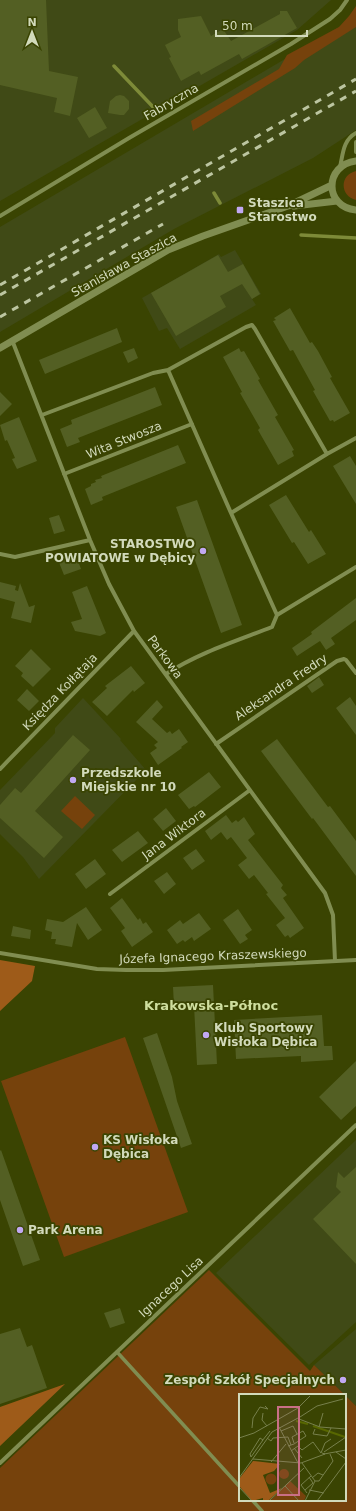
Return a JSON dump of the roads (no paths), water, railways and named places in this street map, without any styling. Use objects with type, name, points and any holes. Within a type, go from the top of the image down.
[{"type":"street","name":"Fabryczna","points":[[0,216],[134,134],[291,44],[330,19],[340,10],[347,0]]},
{"type":"street","points":[[340,168],[347,141],[350,136],[356,133]]},
{"type":"street","points":[[356,142],[356,152]]},
{"type":"street","points":[[356,161],[344,164],[333,178],[332,185],[334,196],[338,201],[346,208],[356,210]]},
{"type":"street","name":"Stanisława Staszica","points":[[0,348],[168,250],[288,206],[332,185]]},
{"type":"street","name":"Stanisława Staszica","points":[[288,206],[338,201]]},
{"type":"street","points":[[42,415],[152,373],[168,370],[252,325],[327,454]]},
{"type":"street","name":"Parkowa","points":[[12,340],[90,540],[109,584],[134,630],[325,893],[333,915],[335,961]]},
{"type":"street","points":[[168,370],[277,615]]},
{"type":"street","name":"Wita Stwosza","points":[[64,474],[192,424]]},
{"type":"street","points":[[231,512],[356,438]]},
{"type":"street","points":[[0,554],[14,557],[90,540]]},
{"type":"street","points":[[166,674],[199,655],[272,627],[277,615],[356,567]]},
{"type":"street","name":"Księdza Kołłątaja","points":[[0,768],[134,630]]},
{"type":"street","name":"Aleksandra Fredry","points":[[216,744],[337,662],[344,659],[346,660],[356,672]]},
{"type":"street","name":"Jana Wiktora","points":[[110,894],[250,790]]},
{"type":"street","name":"Józefa Ignacego Kraszewskiego","points":[[0,953],[98,969],[126,970],[163,970],[356,960]]},
{"type":"street","name":"Ignacego Lisa","points":[[0,1463],[356,1125]]},
{"type":"street","points":[[117,1352],[239,1486]]},
{"type":"street","points":[[253,1501],[262,1511]]},
{"type":"waterway","points":[[114,66],[155,109]]},
{"type":"waterway","points":[[214,193],[220,203]]},
{"type":"waterway","points":[[301,235],[356,238]]},
{"type":"railway","points":[[0,285],[356,79]]},
{"type":"railway","points":[[0,295],[356,91]]},
{"type":"railway","points":[[0,317],[163,224]]},
{"type":"place","name":"Staszica Starostwo","points":[[240,210]]},
{"type":"place","name":"STAROSTWO POWIATOWE w Dębicy","points":[[203,551]]},
{"type":"place","name":"Przedszkole Miejskie nr 10","points":[[73,780]]},
{"type":"place","name":"Klub Sportowy Wisłoka Dębica","points":[[206,1035]]},
{"type":"place","name":"KS Wisłoka Dębica","points":[[95,1147]]},
{"type":"place","name":"Park Arena","points":[[20,1230]]},
{"type":"place","name":"Zespół Szkół Specjalnych","points":[[343,1380]]},
{"type":"district","name":"Krakowska-Północ","points":[[211,1005]]}]
